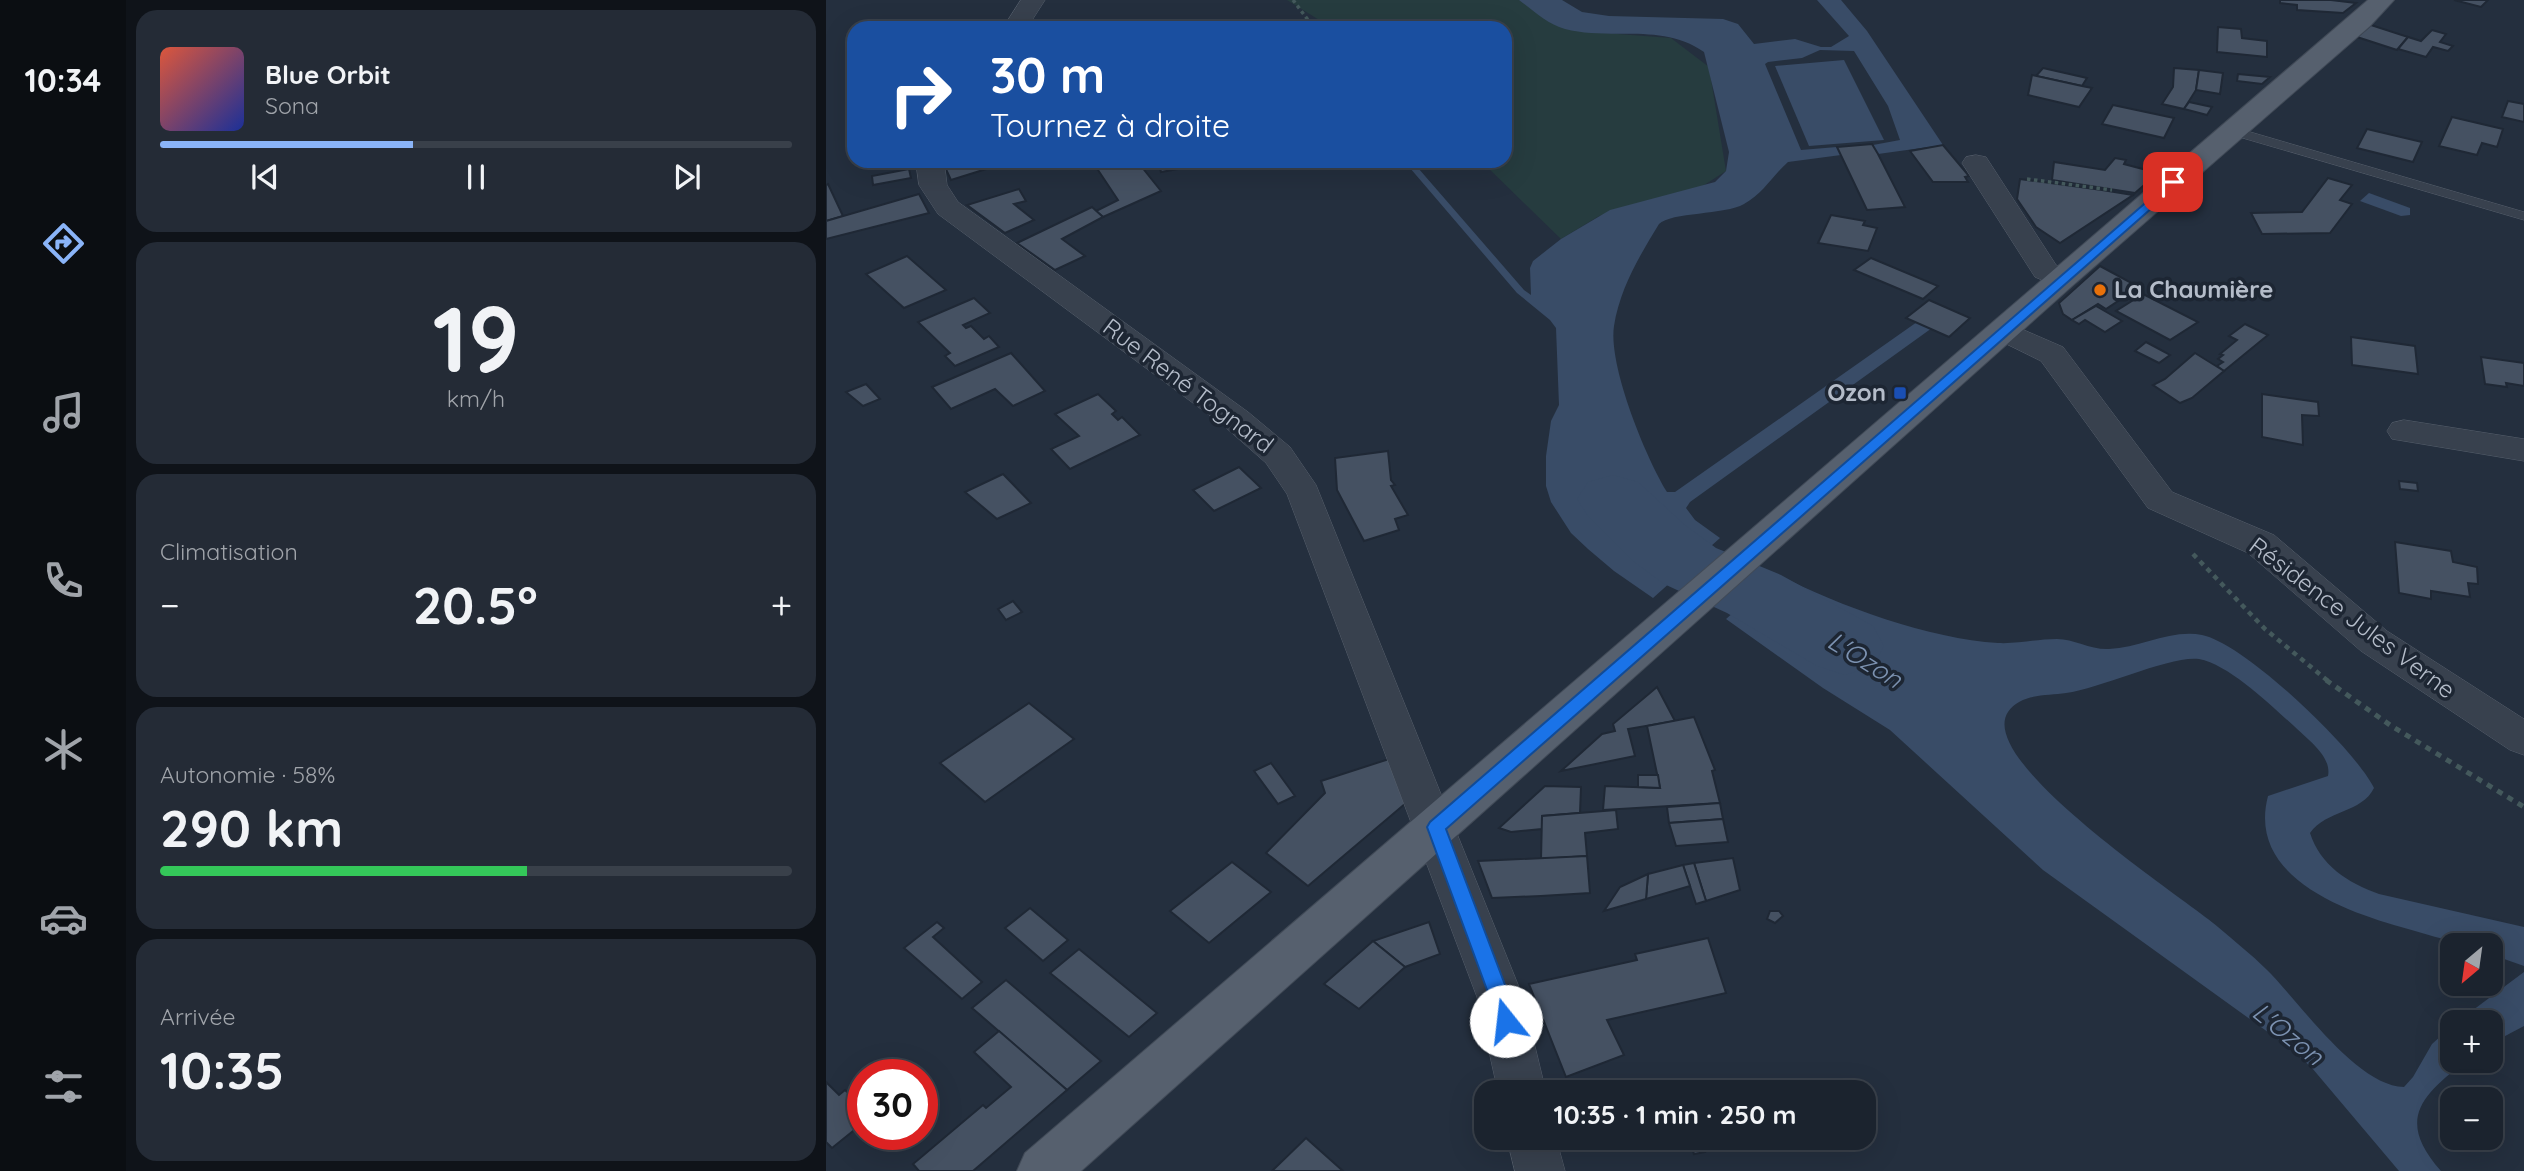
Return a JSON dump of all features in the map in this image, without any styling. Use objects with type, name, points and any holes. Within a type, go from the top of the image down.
[{"type":"main road","points":[[1043,1171],[2382,0]]},
{"type":"street","points":[[1019,21],[1032,0]]},
{"type":"street","name":"Rue René Tognard","points":[[931,168],[933,185],[948,208],[1236,419],[1278,455],[1304,493],[1436,827],[1500,998],[1519,1080]]},
{"type":"street","points":[[1979,168],[2045,271],[2061,279]]},
{"type":"street","name":"Résidence Jules Verne","points":[[2003,330],[2052,354],[2160,500],[2261,544],[2374,641],[2524,738]]},
{"type":"street","points":[[2404,431],[2524,450]]},
{"type":"street","points":[[1535,1150],[1540,1171]]},
{"type":"lane","points":[[2233,131],[2524,216]]},
{"type":"path","points":[[1293,0],[1309,21]]},
{"type":"path","points":[[1979,168],[2105,188],[2154,199]]},
{"type":"path","points":[[2160,500],[2180,538],[2220,587],[2271,637],[2321,677],[2398,729],[2524,807]]},
{"type":"green space","points":[[1287,0],[1521,0],[1578,31],[1671,38],[1709,67],[1726,171],[1698,189],[1599,216],[1561,239],[1488,168],[1512,168],[1512,21],[1321,21]]},
{"type":"water","points":[[1519,0],[1562,0],[1582,12],[1609,16],[1723,19],[1738,24],[1754,44],[1795,39],[1821,47],[1831,47],[1849,36],[1817,0],[1841,0],[1867,31],[1943,145],[1878,154],[1873,145],[1900,140],[1888,106],[1854,51],[1820,50],[1802,58],[1768,62],[1765,64],[1801,150],[1837,147],[1841,155],[1788,162],[1757,195],[1744,204],[1735,208],[1675,217],[1659,224],[1626,285],[1614,326],[1614,343],[1630,411],[1667,492],[1675,492],[1917,322],[1932,328],[1690,502],[1686,508],[1695,520],[1720,538],[1653,598],[1614,571],[1571,533],[1551,502],[1546,486],[1546,456],[1551,421],[1559,405],[1556,328],[1517,293],[1410,168],[1418,168],[1531,295],[1530,268],[1533,261],[1561,239],[1610,210],[1715,182],[1726,171],[1729,152],[1704,52],[1671,37],[1582,32],[1558,27]]},
{"type":"water","points":[[1844,60],[1884,140],[1809,146],[1775,66]]},
{"type":"water","points":[[2369,193],[2410,208],[2410,215],[2401,216],[2360,201]]},
{"type":"water","points":[[1777,574],[1828,598],[1885,619],[1971,640],[2005,643],[2057,639],[2109,649],[2179,635],[2202,635],[2221,642],[2270,677],[2297,700],[2345,749],[2374,788],[2361,802],[2325,820],[2310,833],[2328,863],[2346,878],[2379,894],[2524,927],[2524,966],[2503,959],[2503,933],[2440,933],[2440,937],[2377,920],[2327,899],[2304,885],[2285,868],[2272,848],[2265,824],[2268,796],[2328,776],[2326,762],[2312,742],[2262,697],[2224,669],[2211,663],[2187,659],[2081,690],[2027,698],[2008,712],[2006,734],[2022,763],[2051,794],[2088,827],[2254,958],[2329,1040],[2367,1073],[2386,1083],[2404,1087],[2432,1044],[2440,1037],[2440,1073],[2451,1073],[2426,1098],[2419,1111],[2417,1124],[2420,1138],[2441,1171],[2399,1171],[2312,1068],[2290,1048],[2043,870],[1890,730],[1823,688],[1726,619]]},
{"type":"water","points":[[2524,972],[2524,1026],[2503,1037],[2503,1010],[2473,1010],[2492,996],[2503,996],[2503,988]]},
{"type":"building","points":[[2280,0],[2356,3],[2343,13],[2297,10],[2297,5],[2280,3]]},
{"type":"building","points":[[2454,0],[2488,0],[2481,7]]},
{"type":"building","points":[[2371,25],[2408,37],[2397,50],[2357,37]]},
{"type":"building","points":[[2218,27],[2241,29],[2242,38],[2267,41],[2267,57],[2217,52]]},
{"type":"building","points":[[2432,30],[2446,34],[2440,42],[2453,46],[2448,51],[2433,47],[2426,57],[2398,49],[2408,37],[2421,41]]},
{"type":"building","points":[[2043,68],[2087,78],[2082,86],[2036,76]]},
{"type":"building","points":[[2174,68],[2199,70],[2196,90],[2184,109],[2162,104],[2173,87]]},
{"type":"building","points":[[2199,70],[2223,73],[2220,94],[2196,90]]},
{"type":"building","points":[[2238,74],[2270,77],[2262,84],[2237,81]]},
{"type":"building","points":[[2032,75],[2092,88],[2079,107],[2028,95]]},
{"type":"building","points":[[2508,101],[2524,104],[2524,122],[2502,117]]},
{"type":"building","points":[[2189,102],[2212,107],[2207,115],[2184,109]]},
{"type":"building","points":[[2113,105],[2174,118],[2164,138],[2102,124]]},
{"type":"building","points":[[2452,117],[2503,129],[2497,147],[2482,143],[2477,155],[2439,146]]},
{"type":"building","points":[[2367,129],[2422,142],[2413,162],[2357,148]]},
{"type":"building","points":[[1872,144],[1905,207],[1867,210],[1837,147]]},
{"type":"building","points":[[1943,145],[1969,176],[1965,177],[1968,182],[1933,182],[1910,151]]},
{"type":"building","points":[[2115,158],[2126,160],[2124,164],[2158,173],[2135,193],[2052,180],[2054,162],[2105,170]]},
{"type":"building","points":[[945,168],[990,168],[951,180]]},
{"type":"building","points":[[1097,168],[1143,168],[1161,191],[1103,217],[1096,211],[1118,200]]},
{"type":"building","points":[[1160,168],[1183,168],[1161,172]]},
{"type":"building","points":[[909,169],[911,178],[873,185],[872,176]]},
{"type":"building","points":[[2328,178],[2352,185],[2340,200],[2352,204],[2330,233],[2262,234],[2251,213],[2302,212]]},
{"type":"building","points":[[2020,179],[2133,195],[2060,243],[2036,227],[2017,199]]},
{"type":"building","points":[[828,184],[843,216],[826,221],[826,185]]},
{"type":"building","points":[[1019,189],[1026,201],[1014,204],[1034,220],[1005,233],[967,205]]},
{"type":"building","points":[[919,194],[929,213],[826,239],[826,221]]},
{"type":"building","points":[[1092,207],[1103,217],[1062,239],[1085,256],[1055,270],[1017,243]]},
{"type":"building","points":[[1831,215],[1865,221],[1863,225],[1877,228],[1868,251],[1818,243]]},
{"type":"building","points":[[907,256],[946,290],[904,308],[866,274]]},
{"type":"building","points":[[1871,258],[1938,286],[1923,299],[1854,270]]},
{"type":"building","points":[[2100,266],[2139,287],[2106,309],[2098,304],[2072,320],[2063,314],[2059,303]]},
{"type":"building","points":[[2143,294],[2198,322],[2170,340],[2116,311]]},
{"type":"building","points":[[974,298],[990,313],[963,325],[966,328],[971,326],[984,339],[989,336],[999,347],[955,366],[945,356],[950,353],[918,322]]},
{"type":"building","points":[[1929,300],[1970,318],[1949,337],[1906,318]]},
{"type":"building","points":[[2096,306],[2122,321],[2105,332],[2085,320],[2079,324],[2072,320]]},
{"type":"building","points":[[2245,324],[2268,335],[2224,371],[2217,366],[2223,362],[2218,359],[2223,355],[2220,354],[2237,340],[2229,336]]},
{"type":"building","points":[[2351,337],[2415,346],[2418,374],[2352,365]]},
{"type":"building","points":[[2146,342],[2170,355],[2159,363],[2135,351]]},
{"type":"building","points":[[1011,353],[1045,391],[1013,406],[995,389],[951,409],[932,387]]},
{"type":"building","points":[[2195,353],[2224,371],[2192,398],[2180,403],[2153,385],[2165,379]]},
{"type":"building","points":[[2481,357],[2524,363],[2524,386],[2485,384]]},
{"type":"building","points":[[866,384],[880,399],[863,406],[846,392]]},
{"type":"building","points":[[1098,394],[1116,411],[1112,414],[1118,420],[1122,417],[1140,435],[1070,469],[1051,449],[1079,436],[1055,414]]},
{"type":"building","points":[[2262,394],[2318,402],[2319,416],[2302,415],[2303,445],[2262,437]]},
{"type":"building","points":[[1388,451],[1391,480],[1395,485],[1391,486],[1408,515],[1395,519],[1399,530],[1364,541],[1337,490],[1335,458]]},
{"type":"building","points":[[1239,467],[1261,488],[1214,511],[1193,490]]},
{"type":"building","points":[[1003,474],[1031,503],[997,519],[965,492]]},
{"type":"building","points":[[2399,481],[2417,483],[2418,491],[2400,489]]},
{"type":"building","points":[[2395,542],[2451,551],[2453,562],[2477,567],[2478,584],[2468,583],[2470,597],[2431,591],[2431,599],[2399,593]]},
{"type":"building","points":[[1013,601],[1022,612],[1006,620],[998,609]]},
{"type":"building","points":[[1657,687],[1675,721],[1628,729],[1635,756],[1561,771],[1602,734],[1615,731],[1613,724]]},
{"type":"building","points":[[1029,703],[1074,739],[985,802],[940,763]]},
{"type":"building","points":[[1694,717],[1715,770],[1712,771],[1720,803],[1603,810],[1605,786],[1660,788],[1647,726]]},
{"type":"building","points":[[1389,759],[1406,803],[1308,886],[1266,853],[1325,793],[1321,781]]},
{"type":"building","points":[[1271,763],[1295,796],[1278,804],[1254,771]]},
{"type":"building","points":[[1638,775],[1658,775],[1660,788],[1638,787]]},
{"type":"building","points":[[1545,786],[1581,787],[1580,813],[1542,816],[1542,829],[1511,832],[1499,828]]},
{"type":"building","points":[[1720,803],[1723,819],[1669,823],[1667,807]]},
{"type":"building","points":[[1616,810],[1618,829],[1585,833],[1587,856],[1541,859],[1542,816]]},
{"type":"building","points":[[1723,819],[1728,842],[1676,846],[1669,823]]},
{"type":"building","points":[[1587,856],[1590,893],[1541,896],[1492,898],[1478,861]]},
{"type":"building","points":[[1733,858],[1740,890],[1706,901],[1694,863]]},
{"type":"building","points":[[1232,862],[1271,892],[1209,943],[1170,911]]},
{"type":"building","points":[[1694,863],[1706,901],[1696,904],[1683,865]]},
{"type":"building","points":[[1683,865],[1690,886],[1646,899],[1648,874]]},
{"type":"building","points":[[1648,874],[1646,899],[1604,911],[1620,887]]},
{"type":"building","points":[[1030,908],[1068,940],[1043,961],[1005,928]]},
{"type":"building","points":[[1770,911],[1779,911],[1783,916],[1775,923],[1767,919]]},
{"type":"building","points":[[937,922],[944,928],[933,937],[982,982],[962,999],[904,948]]},
{"type":"building","points":[[1429,922],[1440,954],[1405,967],[1373,941]]},
{"type":"building","points":[[1708,938],[1726,993],[1607,1020],[1624,1055],[1566,1077],[1529,984],[1637,960],[1635,954]]},
{"type":"building","points":[[1373,941],[1405,967],[1359,1009],[1324,984]]},
{"type":"building","points":[[1079,949],[1157,1013],[1129,1037],[1050,973]]},
{"type":"building","points":[[1006,980],[1101,1061],[1067,1090],[972,1008]]},
{"type":"building","points":[[999,1031],[1067,1090],[973,1171],[919,1171],[913,1164],[930,1150],[938,1150],[938,1143],[983,1105],[986,1108],[1011,1087],[974,1052]]},
{"type":"building","points":[[826,1082],[839,1095],[845,1090],[847,1092],[847,1136],[832,1148],[826,1142]]},
{"type":"building","points":[[1306,1138],[1343,1171],[1272,1171]]},
{"type":"building","points":[[1693,1150],[1705,1152],[1694,1154]]},
{"type":"waterway","name":"L'Ozon","points":[[1613,499],[1659,543],[1690,566],[1754,594],[1845,646]]},
{"type":"place","name":"La Chaumière","points":[[2100,290]]},
{"type":"place","name":"Ozon","points":[[1900,393]]},
{"type":"route","points":[[1506,1021],[1500,998],[1436,827],[2173,182]]}]
